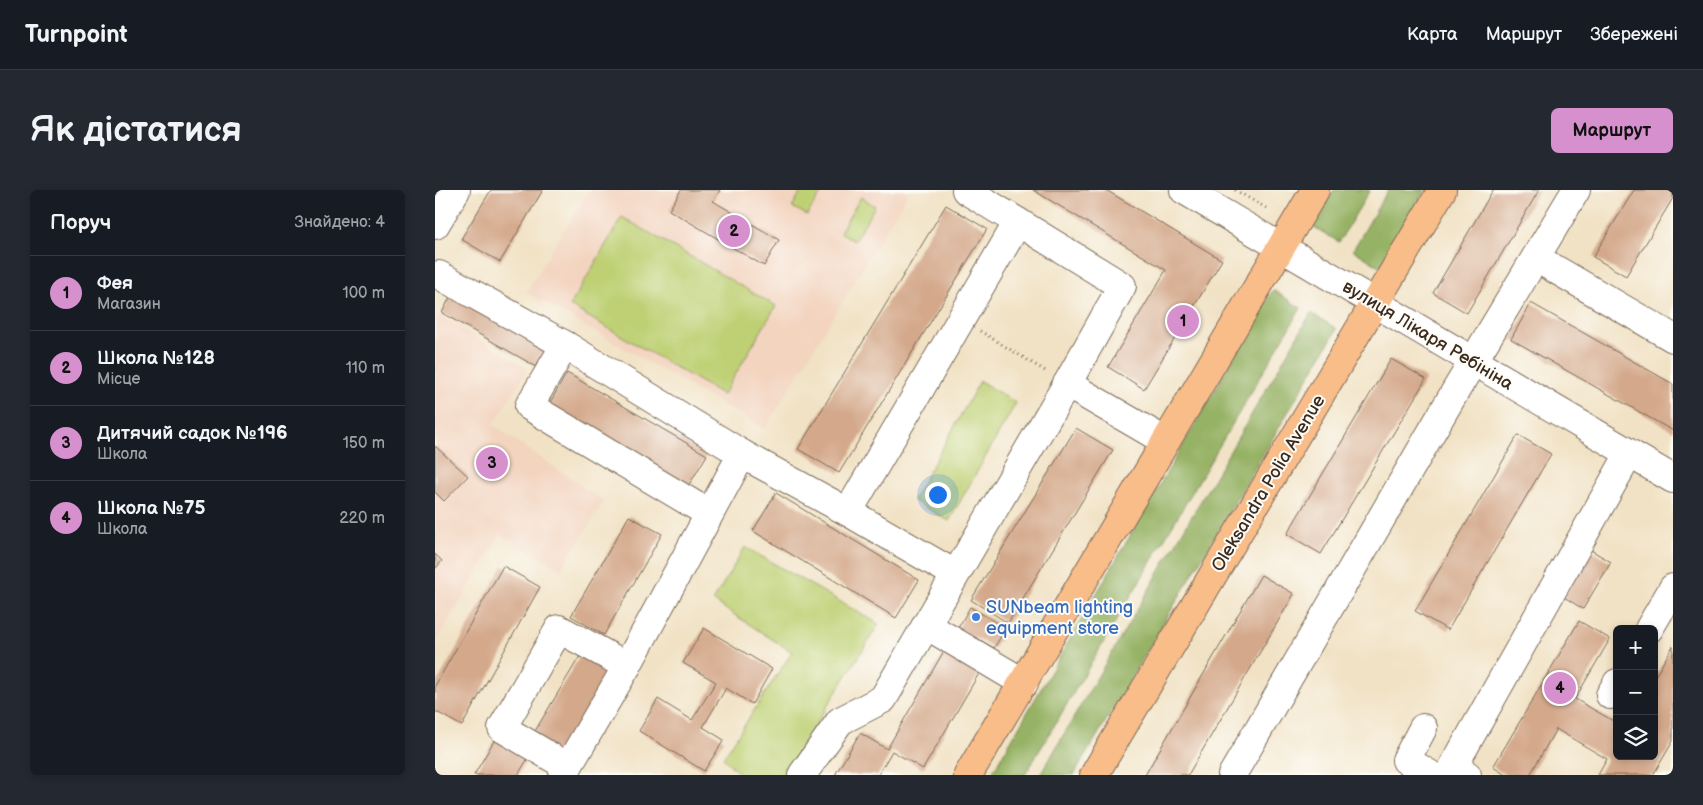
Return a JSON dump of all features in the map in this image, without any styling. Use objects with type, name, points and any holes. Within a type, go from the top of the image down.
[{"type":"main road","points":[[969,775],[1315,190]]},
{"type":"main road","name":"Oleksandra Polia Avenue","points":[[1099,773],[1442,190]]},
{"type":"street","points":[[435,225],[457,190]]},
{"type":"street","points":[[802,775],[839,721],[883,699],[1122,286],[966,190]]},
{"type":"street","name":"вулиця Лікаря Ребініна","points":[[1184,190],[1673,479]]},
{"type":"street","points":[[1232,775],[1473,361],[1576,190]]},
{"type":"street","points":[[848,512],[1018,222]]},
{"type":"street","points":[[1536,258],[1673,338]]},
{"type":"street","points":[[436,270],[565,345],[742,454],[955,574]]},
{"type":"street","points":[[565,345],[529,406],[703,510]]},
{"type":"street","points":[[1067,384],[1165,441]]},
{"type":"street","points":[[627,666],[559,629],[502,728],[566,771],[627,666],[742,454]]},
{"type":"street","points":[[1423,728],[1406,760],[1450,773],[1629,454]]},
{"type":"street","points":[[1651,625],[1673,588]]},
{"type":"street","points":[[926,625],[1024,683]]},
{"type":"path","points":[[1235,190],[1266,208]]},
{"type":"path","points":[[961,320],[1067,384]]},
{"type":"shaded area","points":[[589,190],[910,190],[765,429],[526,292]]},
{"type":"shaded area","points":[[440,315],[528,369],[493,425],[604,501],[561,570],[500,534],[435,644],[435,320]]},
{"type":"green space","points":[[802,190],[823,190],[807,215],[792,207]]},
{"type":"green space","points":[[1334,190],[1370,190],[1339,242],[1312,226]]},
{"type":"green space","points":[[1388,190],[1425,190],[1380,267],[1353,250]]},
{"type":"green space","points":[[861,197],[875,206],[854,241],[840,232]]},
{"type":"green space","points":[[622,217],[776,306],[723,395],[570,306]]},
{"type":"green space","points":[[1273,290],[1301,308],[1025,775],[991,775]]},
{"type":"green space","points":[[1311,313],[1337,329],[1074,775],[1040,775]]},
{"type":"green space","points":[[980,381],[1016,403],[949,521],[913,500]]},
{"type":"green space","points":[[745,547],[879,624],[784,775],[741,775],[723,758],[792,652],[713,601]]},
{"type":"building","points":[[491,190],[543,190],[500,262],[461,239]]},
{"type":"building","points":[[681,190],[720,190],[713,201],[779,240],[764,266],[669,210]]},
{"type":"building","points":[[1033,190],[1106,190],[1222,260],[1144,389],[1108,367],[1166,270]]},
{"type":"building","points":[[1493,190],[1539,190],[1467,313],[1433,293]]},
{"type":"building","points":[[1634,190],[1673,190],[1673,198],[1626,276],[1593,257]]},
{"type":"building","points":[[946,205],[987,229],[839,473],[798,449]]},
{"type":"building","points":[[451,295],[549,353],[542,370],[442,313]]},
{"type":"building","points":[[1531,303],[1673,384],[1673,431],[1511,339]]},
{"type":"building","points":[[1391,359],[1426,379],[1321,554],[1287,534]]},
{"type":"building","points":[[567,373],[707,455],[687,488],[548,406]]},
{"type":"building","points":[[1076,428],[1113,450],[1008,623],[971,600]]},
{"type":"building","points":[[1518,435],[1551,454],[1448,630],[1415,611]]},
{"type":"building","points":[[435,446],[468,476],[444,501],[435,492]]},
{"type":"building","points":[[776,493],[919,580],[896,618],[753,531]]},
{"type":"building","points":[[629,516],[662,534],[604,635],[571,616]]},
{"type":"building","points":[[1591,550],[1611,562],[1583,609],[1564,597]]},
{"type":"building","points":[[435,554],[442,561],[435,569]]},
{"type":"building","points":[[503,566],[540,587],[462,726],[435,711],[435,686]]},
{"type":"building","points":[[1261,575],[1294,594],[1188,775],[1145,775]]},
{"type":"building","name":"SUNbeam lighting equipment store","points":[[970,607],[1006,628],[994,648],[958,628]]},
{"type":"building","points":[[1579,621],[1610,639],[1575,699],[1613,721],[1613,760],[1658,760],[1658,671],[1673,646],[1673,741],[1653,775],[1598,775],[1607,759],[1556,729],[1530,775],[1506,775],[1493,767]]},
{"type":"building","points":[[704,628],[772,669],[752,704],[726,688],[703,727],[724,740],[704,771],[639,731],[658,699],[692,720],[716,682],[683,663]]},
{"type":"building","points":[[948,644],[984,665],[923,769],[892,751],[878,775],[835,775],[860,733],[887,749]]},
{"type":"building","points":[[583,651],[616,671],[564,756],[532,736]]},
{"type":"building","points":[[495,739],[528,758],[518,775],[474,775]]},
{"type":"place","name":"Школа №128","points":[[734,231]]},
{"type":"place","name":"Фея","points":[[1183,321]]},
{"type":"place","name":"Дитячий садок №196","points":[[492,463]]},
{"type":"place","name":"SUNbeam lighting equipment store","points":[[976,617]]},
{"type":"place","name":"Школа №75","points":[[1560,688]]}]
